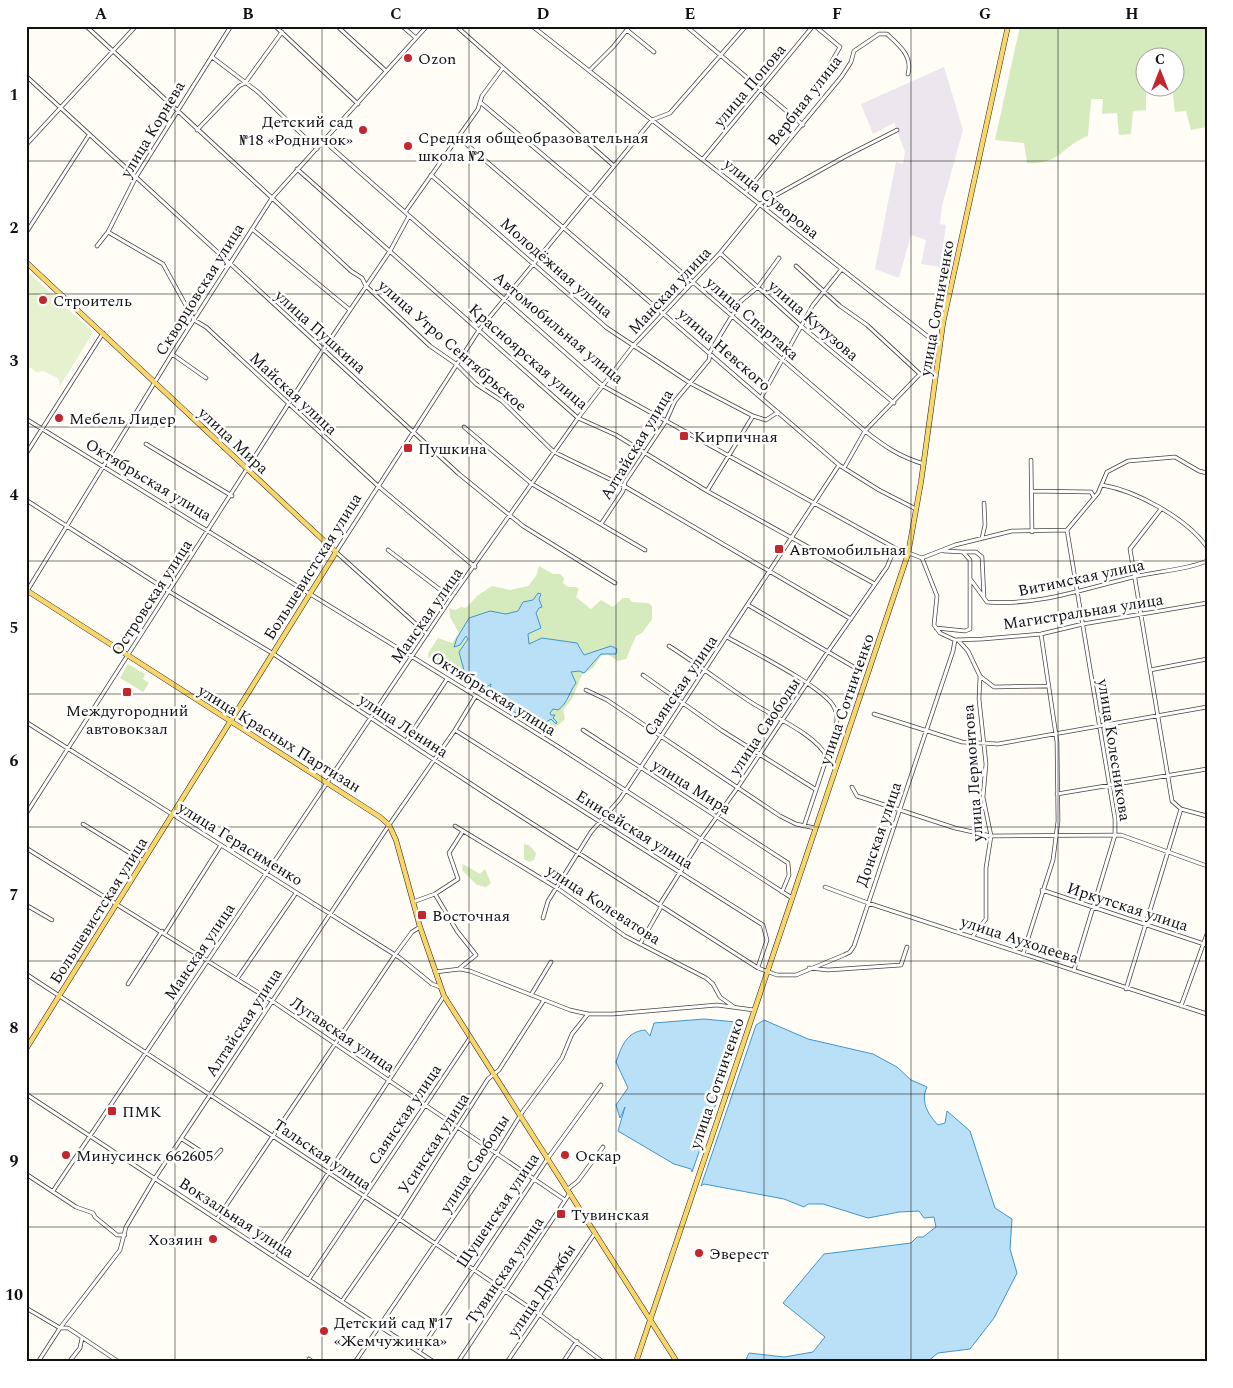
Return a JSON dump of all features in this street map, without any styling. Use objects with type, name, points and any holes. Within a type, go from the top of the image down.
[{"type":"main road","name":"улица Сотниченко","points":[[636,1362],[908,554],[924,464],[940,346],[959,243],[1008,26]]},
{"type":"main road","name":"улица Мира","points":[[26,262],[336,552]]},
{"type":"main road","name":"Большевистская улица","points":[[26,1049],[336,552]]},
{"type":"main road","name":"улица Красных Партизан","points":[[26,591],[328,782],[389,825]]},
{"type":"main road","points":[[389,825],[396,840],[434,972],[444,996],[677,1362]]},
{"type":"street","name":"улица Утро Сентябрьское","points":[[86,26],[351,272],[362,278],[366,286],[430,346],[456,364],[476,384],[502,401],[554,452],[624,486],[851,619]]},
{"type":"street","points":[[26,145],[136,26]]},
{"type":"street","name":"улица Корнева","points":[[98,246],[108,232],[136,177],[231,26]]},
{"type":"street","points":[[275,26],[358,104]]},
{"type":"street","points":[[337,26],[386,71]]},
{"type":"street","points":[[402,26],[416,38]]},
{"type":"street","name":"Скворцовская улица","points":[[26,591],[156,383],[172,354],[272,198],[427,26]]},
{"type":"street","points":[[456,26],[502,69],[614,166]]},
{"type":"street","name":"улица Суворова","points":[[532,26],[940,346]]},
{"type":"street","points":[[590,70],[630,26]]},
{"type":"street","points":[[686,26],[761,90],[786,108],[803,125]]},
{"type":"street","points":[[652,120],[670,113],[746,26]]},
{"type":"street","points":[[814,26],[840,47],[827,70]]},
{"type":"street","name":"улица Попова","points":[[703,159],[814,26]]},
{"type":"street","points":[[627,30],[654,52]]},
{"type":"street","points":[[197,130],[239,86],[245,83],[282,32]]},
{"type":"street","name":"Вербная улица","points":[[746,192],[803,125],[851,62],[854,50],[879,34],[887,34],[908,57],[910,66],[908,74]]},
{"type":"street","points":[[212,57],[258,92],[316,149]]},
{"type":"street","points":[[406,211],[478,109],[482,96],[502,69]]},
{"type":"street","name":"улица Пушкина","points":[[26,76],[459,474],[510,515],[615,583]]},
{"type":"street","name":"улица Спартака","points":[[480,102],[865,431],[896,454],[924,464]]},
{"type":"street","name":"Большевистская улица","points":[[336,552],[479,330],[652,120]]},
{"type":"street","name":"Манская улица","points":[[53,1191],[451,598],[475,567],[578,418],[633,346],[665,314],[720,253],[760,204],[821,169],[897,130]]},
{"type":"street","points":[[26,233],[89,135]]},
{"type":"street","name":"улица Невского","points":[[458,137],[762,396],[839,465],[879,490],[917,509]]},
{"type":"street","name":"Автомобильная улица","points":[[324,141],[406,211],[603,386],[814,504],[908,554]]},
{"type":"street","name":"Красноярская улица","points":[[297,169],[578,418],[616,435],[707,491],[874,584]]},
{"type":"street","name":"Молодёжная улица","points":[[431,175],[607,328],[690,382],[753,416]]},
{"type":"street","name":"Островская улица","points":[[26,814],[68,747],[97,707],[323,350],[390,251],[410,216]]},
{"type":"street","points":[[252,229],[350,310]]},
{"type":"street","name":"Майская улица","points":[[108,232],[163,264],[194,320],[206,328],[378,486],[475,567]]},
{"type":"street","name":"улица Кутузова","points":[[720,253],[801,326],[894,403]]},
{"type":"street","name":"Алтайская улица","points":[[601,524],[644,453],[666,421],[675,400],[709,360],[710,352],[741,301],[758,287],[779,258]]},
{"type":"street","points":[[796,266],[824,292],[867,325],[920,374],[865,431],[844,468]]},
{"type":"street","points":[[762,396],[801,326],[824,292],[842,270]]},
{"type":"street","points":[[26,454],[103,334]]},
{"type":"street","points":[[172,354],[206,378]]},
{"type":"street","points":[[707,491],[730,457],[753,416],[766,420],[778,412]]},
{"type":"street","name":"Октябрьская улица","points":[[26,419],[311,593],[792,898]]},
{"type":"street","points":[[464,427],[532,484],[645,550]]},
{"type":"street","points":[[146,444],[232,496]]},
{"type":"street","points":[[908,554],[922,558],[955,544],[1012,531],[1067,530],[1094,497],[1102,485],[1107,472],[1128,462],[1140,459],[1175,457],[1207,474]]},
{"type":"street","points":[[1030,460],[1032,532]]},
{"type":"street","name":"Саянская улица","points":[[543,918],[548,901],[579,852],[600,821],[620,799],[624,790],[771,572],[839,465]]},
{"type":"street","points":[[1102,485],[1120,488],[1146,499],[1194,531],[1207,547]]},
{"type":"street","points":[[1031,491],[1092,492],[1094,497]]},
{"type":"street","name":"улица Ленина","points":[[26,500],[68,525],[170,592],[272,653],[371,719],[767,973]]},
{"type":"street","points":[[982,538],[985,525],[984,503]]},
{"type":"street","points":[[1161,509],[1130,549],[1139,614],[1172,801],[1181,809],[1207,816]]},
{"type":"street","name":"улица Колесникова","points":[[1067,530],[1115,820],[1115,835],[1074,970]]},
{"type":"street","name":"улица Свободы","points":[[640,944],[660,909],[660,904],[701,839],[761,754],[808,685],[829,650],[887,567],[895,548]]},
{"type":"street","points":[[388,550],[451,598]]},
{"type":"street","points":[[942,551],[976,552],[982,557],[984,599]]},
{"type":"street","name":"улица Мира","points":[[336,552],[428,634]]},
{"type":"street","points":[[936,628],[965,631],[970,629],[970,560],[963,552]]},
{"type":"street","points":[[922,558],[937,596],[934,625],[940,633],[956,640]]},
{"type":"street","name":"Витимская улица","points":[[984,599],[987,602],[1013,604],[1077,593],[1134,577],[1179,569],[1207,561]]},
{"type":"street","points":[[971,580],[984,599]]},
{"type":"street","name":"Магистральная улица","points":[[956,640],[1041,634],[1083,624],[1207,603]]},
{"type":"street","points":[[748,605],[829,650],[859,670]]},
{"type":"street","points":[[1023,954],[1053,860],[1057,835],[1056,735],[1047,686],[1041,634]]},
{"type":"street","points":[[727,637],[808,685],[829,700],[837,715],[836,730],[828,758],[804,826]]},
{"type":"street","name":"улица Лермонтова","points":[[956,640],[968,651],[980,676],[979,699],[986,764],[983,797],[991,836],[986,868],[986,919],[973,936]]},
{"type":"street","name":"Донская улица","points":[[767,973],[788,976],[850,952],[956,640]]},
{"type":"street","points":[[669,646],[783,721],[824,751],[828,758]]},
{"type":"street","points":[[1150,670],[1207,660]]},
{"type":"street","points":[[642,675],[682,703],[816,788]]},
{"type":"street","points":[[980,676],[994,687],[1047,686]]},
{"type":"street","points":[[406,741],[447,680]]},
{"type":"street","points":[[586,690],[607,700],[780,816],[804,826],[816,828]]},
{"type":"street","name":"Алтайская улица","points":[[38,1362],[60,1328],[124,1244],[126,1227],[155,1178],[389,825],[455,730],[475,697]]},
{"type":"street","points":[[874,714],[962,742],[998,744],[1056,735],[1099,725],[1207,708]]},
{"type":"street","name":"улица Герасименко","points":[[26,722],[395,955],[432,984],[440,987]]},
{"type":"street","name":"Енисейская улица","points":[[455,730],[763,925],[767,940],[758,968]]},
{"type":"street","name":"улица Мира","points":[[584,730],[716,818],[788,863],[788,875],[782,892]]},
{"type":"street","points":[[1057,794],[1207,768]]},
{"type":"street","points":[[852,787],[857,796],[955,828],[991,836],[1115,835],[1207,866]]},
{"type":"street","points":[[1126,989],[1181,809]]},
{"type":"street","points":[[83,824],[143,861]]},
{"type":"street","name":"улица Колеватова","points":[[455,826],[557,888],[584,910],[640,944],[706,978],[713,984],[720,997],[734,1007]]},
{"type":"street","points":[[414,902],[436,894],[458,879],[449,853],[463,831]]},
{"type":"street","points":[[128,984],[222,845]]},
{"type":"street","name":"Лугавская улица","points":[[26,848],[118,903],[272,1001],[565,1200]]},
{"type":"street","name":"улица Ауходеева","points":[[826,887],[868,903],[1207,1014]]},
{"type":"street","name":"Иркутская улица","points":[[1042,890],[1205,944]]},
{"type":"street","points":[[237,979],[296,893]]},
{"type":"street","points":[[436,894],[457,930],[476,955],[460,969]]},
{"type":"street","points":[[26,905],[52,920]]},
{"type":"street","points":[[217,1219],[395,955],[412,932],[420,927]]},
{"type":"street","points":[[1181,1006],[1205,944],[1207,934]]},
{"type":"street","points":[[808,968],[828,970],[901,965],[907,947]]},
{"type":"street","points":[[531,995],[551,962]]},
{"type":"street","points":[[434,972],[460,969],[489,977],[544,1000],[588,1014],[613,1014],[717,1005],[754,1010]]},
{"type":"street","name":"Тальская улица","points":[[26,974],[505,1291],[602,1362]]},
{"type":"street","points":[[274,1256],[444,996]]},
{"type":"street","name":"Усинская улица","points":[[342,1301],[459,1127],[488,1079],[499,1070],[544,1000]]},
{"type":"street","name":"улица Свободы","points":[[355,1362],[497,1153],[520,1116],[562,1058],[572,1034],[588,1014]]},
{"type":"street","name":"Саянская улица","points":[[309,1279],[470,1038]]},
{"type":"street","name":"Шушенская улица","points":[[418,1352],[548,1158],[601,1085]]},
{"type":"street","name":"Вокзальная улица","points":[[26,1094],[434,1362]]},
{"type":"street","points":[[182,1139],[213,1159],[221,1150]]},
{"type":"street","name":"Тувинская улица","points":[[458,1362],[565,1200],[569,1191],[603,1146]]},
{"type":"street","points":[[26,1174],[76,1207],[93,1213],[95,1217],[117,1235],[125,1236]]},
{"type":"street","name":"улица Дружбы","points":[[507,1362],[595,1232]]},
{"type":"street","points":[[26,1308],[60,1328],[68,1328],[119,1362]]},
{"type":"street","points":[[69,1362],[80,1348],[82,1338]]},
{"type":"street","points":[[564,1362],[577,1342]]},
{"type":"street","points":[[309,1359],[313,1362]]},
{"type":"shaded area","points":[[944,67],[963,130],[942,206],[940,224],[946,225],[940,267],[921,264],[926,240],[911,235],[899,278],[875,269],[896,162],[903,164],[905,152],[894,123],[873,134],[861,104]]},
{"type":"green space","points":[[1020,26],[1207,26],[1207,127],[1191,130],[1186,111],[1175,112],[1173,98],[1186,98],[1186,48],[1136,48],[1136,98],[1146,98],[1146,110],[1133,111],[1131,134],[1119,135],[1117,113],[1102,114],[1103,99],[1091,99],[1088,136],[1047,161],[1027,163],[1024,143],[995,140]]},
{"type":"green space","name":"Строитель","points":[[26,270],[92,331],[91,336],[60,386],[58,378],[43,371],[37,372],[26,365]]},
{"type":"green space","points":[[539,566],[553,574],[560,574],[564,578],[563,583],[568,587],[579,589],[576,597],[591,609],[601,600],[613,607],[623,598],[629,598],[632,602],[648,603],[652,606],[652,619],[642,633],[636,636],[626,659],[618,661],[607,654],[601,656],[593,668],[582,675],[572,699],[563,710],[565,719],[554,729],[547,725],[545,729],[537,729],[428,657],[428,653],[438,638],[452,643],[459,633],[450,617],[449,608],[455,610],[461,607],[466,608],[477,596],[492,586],[510,590],[528,586],[536,576]]},
{"type":"green space","points":[[128,664],[145,674],[143,679],[149,683],[143,692],[120,678]]},
{"type":"green space","points":[[524,844],[529,845],[536,853],[534,860],[529,862],[524,859]]},
{"type":"green space","points":[[463,864],[480,874],[485,869],[491,883],[486,887],[477,885],[462,870]]},
{"type":"water","points":[[538,593],[541,594],[539,599],[542,607],[536,613],[541,628],[528,634],[529,644],[542,638],[577,643],[584,655],[611,646],[617,649],[616,654],[601,654],[584,673],[579,671],[571,672],[576,683],[561,707],[558,710],[553,709],[550,713],[555,715],[553,718],[557,722],[556,724],[551,719],[541,725],[537,721],[533,722],[521,717],[520,711],[516,713],[492,699],[497,695],[490,690],[491,684],[483,689],[478,681],[475,682],[470,675],[465,674],[459,652],[468,639],[466,636],[460,645],[454,647],[469,618],[490,611],[506,614],[518,611],[523,602],[533,600]]},
{"type":"water","points":[[704,1019],[736,1022],[743,1026],[692,1172],[691,1169],[674,1164],[618,1131],[625,1107],[620,1118],[616,1105],[628,1088],[616,1062],[623,1045],[629,1037],[645,1030],[650,1036],[654,1023]]},
{"type":"water","points":[[764,1020],[808,1039],[873,1054],[897,1067],[911,1080],[927,1087],[924,1098],[926,1108],[938,1125],[945,1123],[947,1111],[970,1131],[995,1208],[1012,1219],[1010,1249],[1017,1273],[994,1318],[970,1349],[938,1353],[927,1362],[745,1362],[749,1353],[784,1357],[813,1352],[825,1337],[783,1303],[824,1254],[911,1243],[917,1237],[923,1237],[936,1227],[934,1217],[924,1218],[919,1211],[899,1212],[868,1218],[823,1204],[808,1204],[804,1207],[784,1199],[704,1184],[701,1186],[756,1025]]},
{"type":"place","name":"Ozon","points":[[408,58]]},
{"type":"place","name":"Детский сад №18 «Родничок»","points":[[363,130]]},
{"type":"place","name":"Средняя общеобразовательная школа №2","points":[[408,146]]},
{"type":"place","name":"Строитель","points":[[43,300]]},
{"type":"place","name":"Мебель Лидер","points":[[59,418]]},
{"type":"place","name":"Кирпичная","points":[[684,436]]},
{"type":"place","name":"Пушкина","points":[[408,448]]},
{"type":"place","name":"Автомобильная","points":[[779,549]]},
{"type":"place","name":"Междугородний автовокзал","points":[[127,692]]},
{"type":"place","name":"Восточная","points":[[422,915]]},
{"type":"place","name":"ПМК","points":[[112,1111]]},
{"type":"place","name":"Минусинск 662605","points":[[66,1155]]},
{"type":"place","name":"Оскар","points":[[565,1155]]},
{"type":"place","name":"Тувинская","points":[[561,1214]]},
{"type":"place","name":"Хозяин","points":[[213,1239]]},
{"type":"place","name":"Эверест","points":[[699,1253]]},
{"type":"place","name":"Детский сад №17 «Жемчужинка»","points":[[324,1331]]}]
